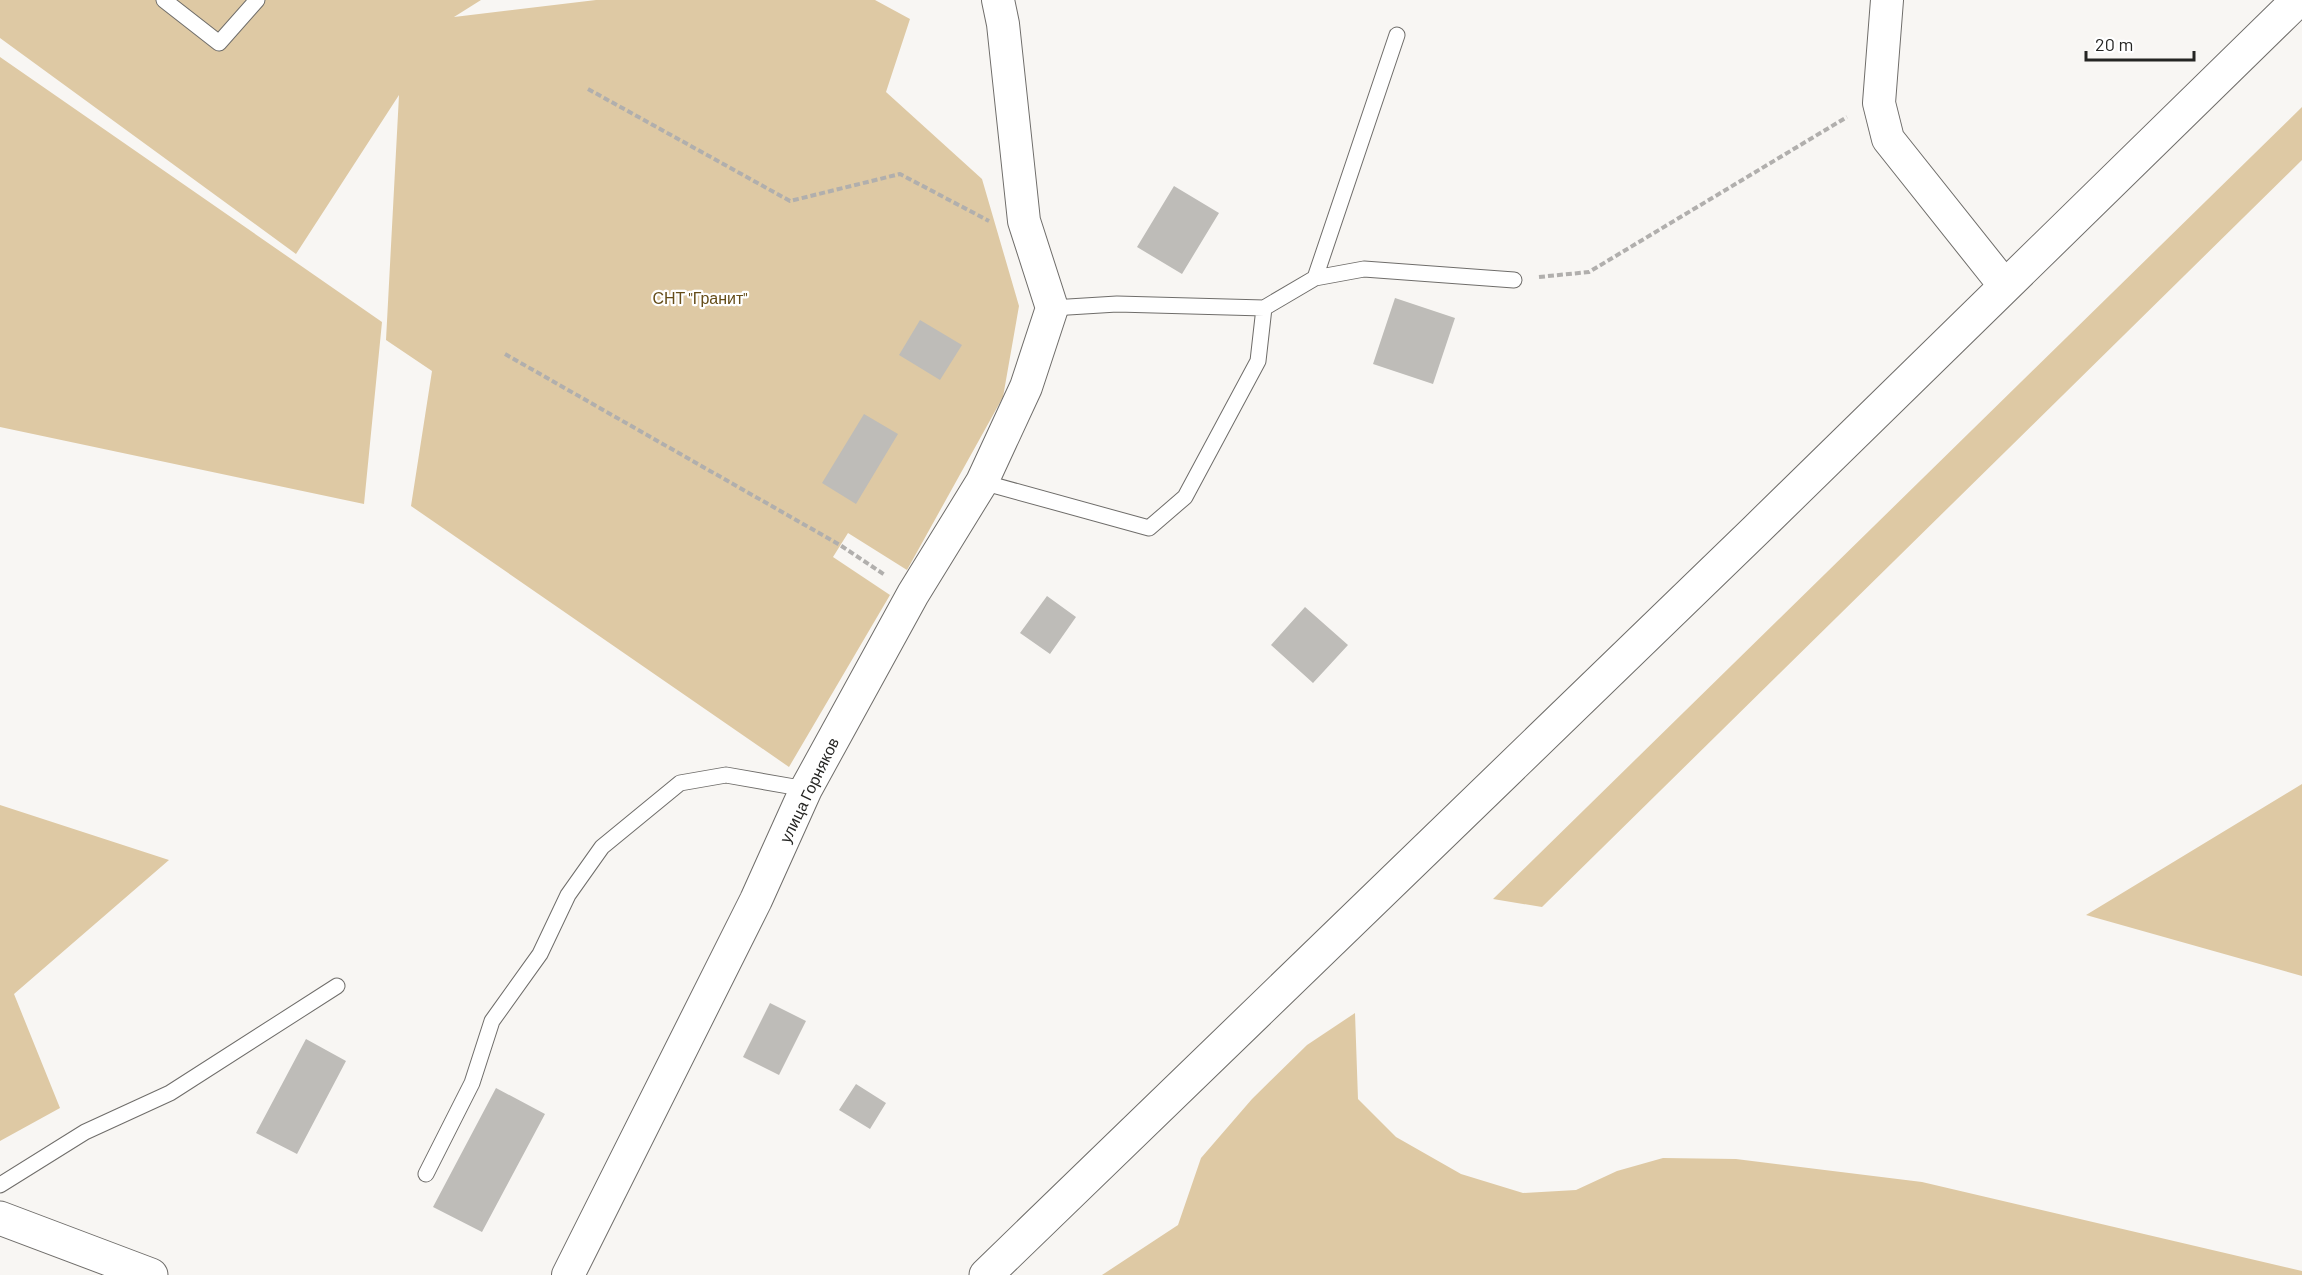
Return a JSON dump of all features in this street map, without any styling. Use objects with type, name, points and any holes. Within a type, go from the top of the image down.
[{"type":"main road","points":[[986,1275],[1756,531],[2298,0]]},
{"type":"main road","points":[[0,1218],[151,1275]]},
{"type":"street","points":[[998,0],[1003,24],[1024,221],[1052,308]]},
{"type":"street","points":[[1887,0],[1879,103],[1887,139],[2005,286]]},
{"type":"street","name":"улица Горняков","points":[[568,1275],[756,900],[806,789],[913,594],[982,482],[1026,387],[1052,308]]},
{"type":"lane","points":[[164,0],[219,43],[257,0]]},
{"type":"lane","points":[[1315,278],[1397,35]]},
{"type":"lane","points":[[1052,308],[1117,304],[1264,308],[1315,278],[1364,269],[1514,280]]},
{"type":"lane","points":[[982,482],[1149,528],[1185,497],[1258,361],[1264,308]]},
{"type":"lane","points":[[426,1174],[472,1083],[492,1021],[540,954],[568,895],[603,847],[680,783],[726,776],[806,789]]},
{"type":"lane","points":[[0,1185],[85,1132],[170,1093],[337,986]]},
{"type":"path","points":[[588,89],[790,201],[900,174],[995,225],[1024,221]]},
{"type":"path","points":[[1514,280],[1589,272],[1841,119],[1879,103]]},
{"type":"path","points":[[505,354],[840,546],[913,594]]},
{"type":"green space","name":"СНТ \"Гранит\"","points":[[0,0],[481,0],[454,17],[596,0],[875,0],[910,19],[886,92],[982,179],[1019,306],[1003,397],[907,570],[848,533],[833,557],[890,595],[789,767],[411,506],[432,371],[386,340],[399,95],[296,254],[0,38]]},
{"type":"green space","points":[[0,57],[382,322],[364,504],[0,427]]},
{"type":"green space","points":[[2302,107],[2302,160],[1542,907],[1493,899]]},
{"type":"green space","points":[[2302,784],[2302,976],[2086,915]]},
{"type":"green space","points":[[0,805],[169,860],[14,994],[60,1108],[0,1141]]},
{"type":"green space","points":[[1355,1013],[1358,1099],[1396,1137],[1461,1174],[1523,1193],[1576,1190],[1617,1171],[1663,1158],[1736,1159],[1922,1182],[2302,1271],[2302,1275],[1102,1275],[1178,1225],[1201,1158],[1252,1099],[1307,1045]]},
{"type":"building","points":[[1174,186],[1219,213],[1182,274],[1137,247]]},
{"type":"building","points":[[1395,298],[1455,318],[1433,384],[1373,364]]},
{"type":"building","points":[[920,320],[962,345],[940,380],[899,355]]},
{"type":"building","points":[[864,414],[898,434],[856,504],[822,483]]},
{"type":"building","points":[[1047,596],[1076,617],[1050,654],[1020,633]]},
{"type":"building","points":[[1305,607],[1348,645],[1313,683],[1271,645]]},
{"type":"building","points":[[770,1003],[806,1021],[779,1075],[743,1057]]},
{"type":"building","points":[[306,1039],[346,1061],[297,1154],[256,1133]]},
{"type":"building","points":[[856,1084],[886,1103],[870,1129],[839,1110]]},
{"type":"building","points":[[496,1088],[545,1114],[482,1232],[433,1207]]}]
